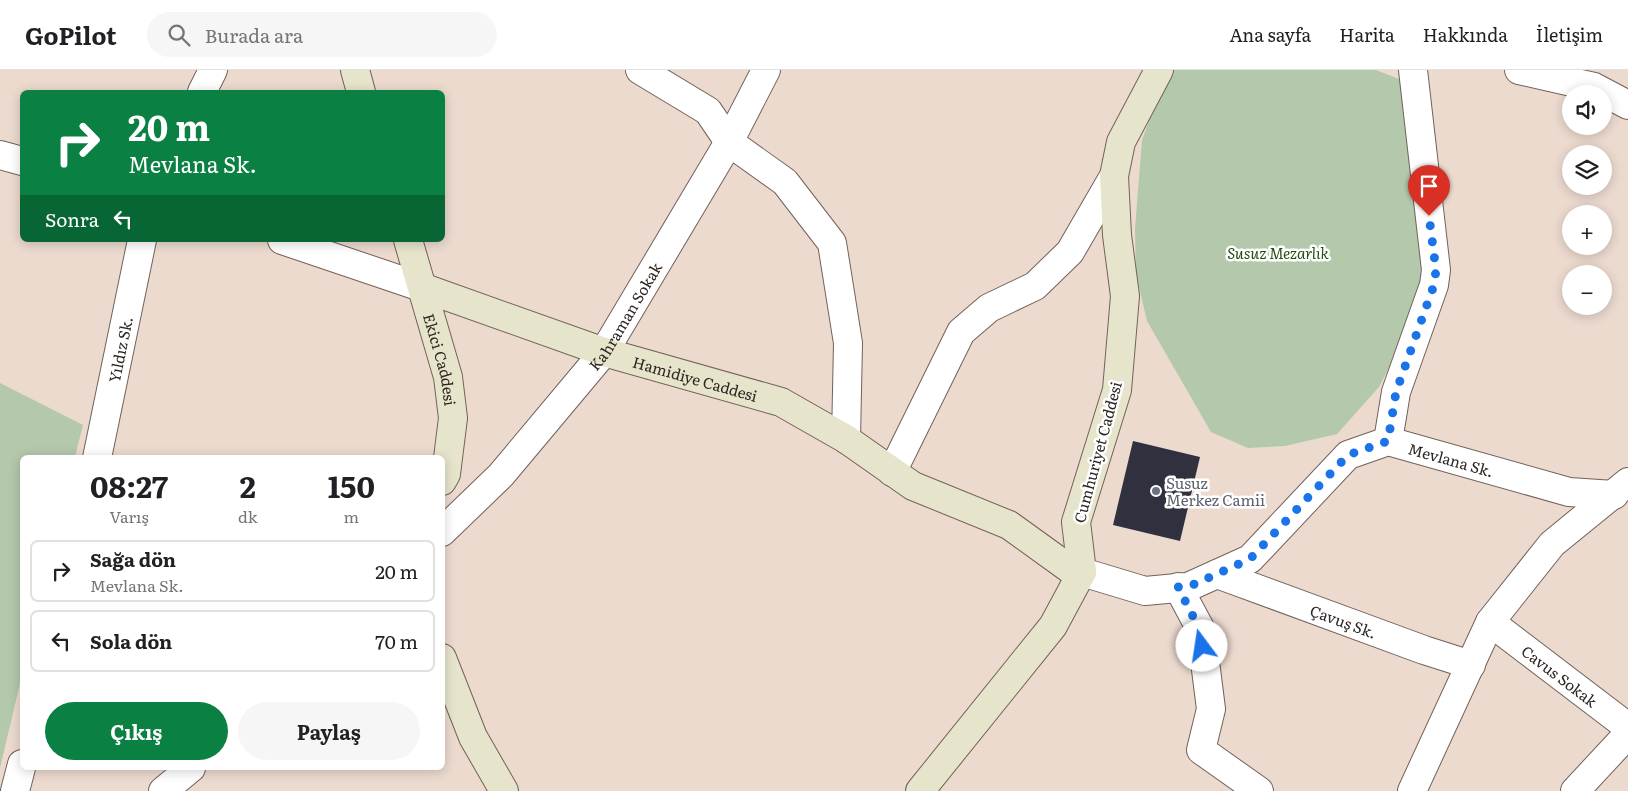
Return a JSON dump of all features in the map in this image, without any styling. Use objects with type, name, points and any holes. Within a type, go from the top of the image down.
[{"type":"main road","points":[[355,70],[360,90]]},
{"type":"main road","name":"Cumhuriyet Caddesi","points":[[1082,572],[1076,522],[1117,390],[1124,296],[1116,235],[1114,176],[1121,142],[1159,70]]},
{"type":"main road","name":"Ekici Caddesi","points":[[409,242],[424,288],[448,377],[453,418],[445,476]]},
{"type":"main road","name":"Hamidiye Caddesi","points":[[424,288],[604,352],[781,402],[846,439],[913,486],[1009,525],[1070,569],[1082,572]]},
{"type":"main road","points":[[920,791],[1053,626],[1082,572]]},
{"type":"main road","points":[[445,666],[473,737],[504,791]]},
{"type":"street","points":[[203,90],[213,70]]},
{"type":"street","points":[[640,70],[708,110],[729,142],[785,182],[832,243],[848,343],[846,439]]},
{"type":"street","name":"Kahraman Sokak","points":[[445,529],[501,475],[604,352],[729,142],[766,70]]},
{"type":"street","points":[[1388,441],[1396,392],[1434,285],[1436,270],[1413,70]]},
{"type":"street","points":[[1519,70],[1594,87],[1628,105]]},
{"type":"street","points":[[0,155],[20,160]]},
{"type":"street","points":[[892,472],[961,332],[989,308],[1035,286],[1070,252],[1114,176]]},
{"type":"street","name":"Yıldız Sk.","points":[[98,455],[142,242]]},
{"type":"street","name":"Hamidiye Caddesi","points":[[288,242],[424,288]]},
{"type":"street","name":"Mevlana Sk.","points":[[1082,572],[1145,591],[1188,587],[1250,559],[1348,455],[1388,441],[1569,492],[1621,488]]},
{"type":"street","points":[[1412,791],[1490,622],[1552,544],[1621,488]]},
{"type":"street","name":"Çavuş Sk.","points":[[1217,574],[1424,650],[1471,665]]},
{"type":"street","points":[[1178,587],[1200,630],[1211,709],[1200,750],[1259,791]]},
{"type":"street","name":"Cavus Sokak","points":[[1490,622],[1628,726]]},
{"type":"street","points":[[1575,791],[1628,734]]},
{"type":"street","points":[[15,791],[20,770]]},
{"type":"street","points":[[163,791],[189,770]]},
{"type":"green space","name":"Susuz Mezarlık","points":[[1173,70],[1376,70],[1407,82],[1424,274],[1401,344],[1379,387],[1337,434],[1285,446],[1248,448],[1211,432],[1147,321],[1136,274],[1135,229],[1142,140],[1157,99]]},
{"type":"green space","points":[[0,383],[83,425],[76,455],[20,455],[20,683],[0,768]]},
{"type":"building","name":"Susuz Merkez Camii","points":[[1133,441],[1200,457],[1180,541],[1113,525]]},
{"type":"place","name":"Susuz Merkez Camii","points":[[1156,491]]},
{"type":"route","points":[[1202,646],[1200,630],[1178,587],[1188,587],[1250,559],[1348,455],[1388,441],[1396,392],[1434,285],[1436,270],[1429,216]]}]
